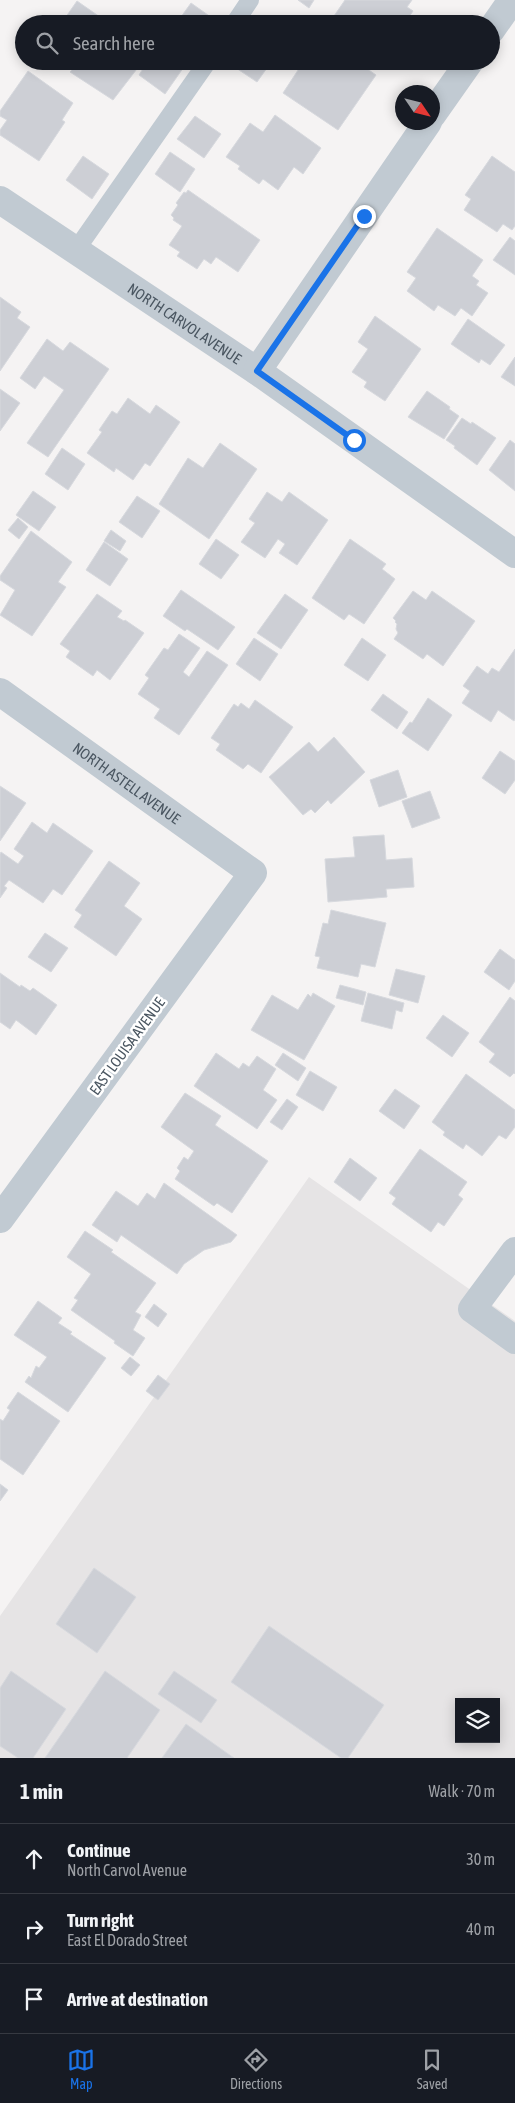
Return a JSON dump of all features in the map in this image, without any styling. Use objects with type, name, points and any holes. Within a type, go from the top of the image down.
[{"type":"street","points":[[500,17],[512,0]]},
{"type":"street","points":[[440,104],[464,70]]},
{"type":"street","points":[[257,371],[423,130]]},
{"type":"street","name":"NORTH CARVOL AVENUE","points":[[0,200],[257,371],[515,554]]},
{"type":"street","name":"NORTH ASTELL AVENUE","points":[[0,692],[253,873]]},
{"type":"street","name":"EAST LOUISA AVENUE","points":[[0,1219],[253,873]]},
{"type":"street","points":[[515,1251],[472,1309],[515,1340]]},
{"type":"lane","points":[[240,15],[250,0]]},
{"type":"lane","points":[[76,250],[202,70]]},
{"type":"shaded area","points":[[309,1177],[515,1321],[515,1758],[0,1758],[0,1616]]},
{"type":"building","points":[[298,0],[314,0],[309,8]]},
{"type":"building","points":[[345,0],[412,0],[407,7],[413,11],[410,15],[335,15]]},
{"type":"building","points":[[77,1],[97,15],[67,15]]},
{"type":"building","points":[[191,3],[208,15],[182,15]]},
{"type":"building","points":[[72,70],[136,70],[113,100],[70,72]]},
{"type":"building","points":[[142,70],[182,70],[165,94],[139,75]]},
{"type":"building","points":[[239,70],[266,70],[257,82]]},
{"type":"building","points":[[298,70],[369,70],[376,75],[338,130],[283,93]]},
{"type":"building","points":[[28,71],[73,103],[62,120],[65,122],[39,161],[0,135],[0,130],[7,120],[0,116],[0,111]]},
{"type":"building","points":[[275,115],[321,148],[303,174],[294,167],[278,190],[263,179],[259,184],[238,169],[240,166],[226,157],[250,123],[263,132]]},
{"type":"building","points":[[195,116],[221,134],[204,158],[177,139]]},
{"type":"building","points":[[170,152],[195,169],[180,192],[155,174]]},
{"type":"building","points":[[83,156],[109,174],[92,199],[66,180]]},
{"type":"building","points":[[492,156],[515,172],[515,226],[512,230],[503,224],[497,232],[464,210],[471,199],[465,195]]},
{"type":"building","points":[[188,190],[260,240],[238,272],[216,257],[211,264],[204,259],[197,269],[177,256],[180,252],[169,245],[182,226],[173,220],[174,218],[171,215],[178,205],[176,203],[184,192],[186,193]]},
{"type":"building","points":[[437,228],[483,260],[472,276],[479,281],[476,285],[488,293],[472,316],[461,308],[455,316],[438,305],[434,311],[407,291],[416,278],[407,272]]},
{"type":"building","points":[[510,237],[515,241],[515,275],[493,260]]},
{"type":"building","points":[[0,297],[21,312],[17,318],[30,327],[0,371]]},
{"type":"building","points":[[375,316],[421,349],[385,401],[364,387],[367,382],[352,372],[368,349],[358,342]]},
{"type":"building","points":[[468,319],[505,345],[490,365],[481,359],[479,363],[451,344]]},
{"type":"building","points":[[47,339],[63,351],[70,342],[109,369],[48,457],[27,443],[64,390],[44,376],[35,389],[20,378]]},
{"type":"building","points":[[515,357],[515,386],[501,377]]},
{"type":"building","points":[[0,389],[20,403],[0,431]]},
{"type":"building","points":[[427,391],[450,407],[449,409],[459,416],[444,439],[408,417]]},
{"type":"building","points":[[128,398],[150,414],[156,405],[180,422],[150,466],[145,463],[133,480],[116,468],[114,472],[87,453],[102,432],[99,430],[112,411],[117,414]]},
{"type":"building","points":[[462,418],[471,424],[472,422],[496,438],[477,465],[446,440]]},
{"type":"building","points":[[510,440],[515,444],[515,491],[489,470]]},
{"type":"building","points":[[220,443],[257,469],[209,539],[159,504],[188,458],[203,468]]},
{"type":"building","points":[[62,448],[85,464],[68,490],[45,474]]},
{"type":"building","points":[[33,491],[56,507],[39,531],[16,515]]},
{"type":"building","points":[[267,492],[282,502],[289,492],[328,520],[297,565],[279,553],[285,544],[278,539],[265,558],[241,542],[255,523],[249,519]]},
{"type":"building","points":[[137,496],[160,511],[142,538],[119,522]]},
{"type":"building","points":[[18,518],[28,527],[19,539],[8,530]]},
{"type":"building","points":[[111,530],[126,541],[120,551],[104,541]]},
{"type":"building","points":[[31,531],[72,562],[58,582],[66,587],[32,636],[0,615],[15,590],[0,580],[0,576]]},
{"type":"building","points":[[216,539],[239,555],[221,579],[199,564]]},
{"type":"building","points":[[350,539],[386,564],[382,569],[395,579],[364,624],[349,614],[344,620],[312,598]]},
{"type":"building","points":[[104,542],[128,559],[110,586],[86,570]]},
{"type":"building","points":[[181,590],[235,627],[218,650],[187,629],[185,631],[163,616]]},
{"type":"building","points":[[413,591],[426,600],[432,591],[475,621],[443,666],[427,654],[423,659],[394,639],[398,633],[396,621],[393,618]]},
{"type":"building","points":[[97,594],[122,611],[117,617],[144,633],[110,680],[97,670],[93,676],[66,657],[70,651],[60,644]]},
{"type":"building","points":[[285,594],[308,610],[281,649],[257,633]]},
{"type":"building","points":[[179,634],[200,648],[183,672],[189,677],[207,651],[228,665],[179,735],[154,718],[160,709],[138,694],[149,678],[145,675],[164,648],[168,650]]},
{"type":"building","points":[[254,638],[278,654],[260,681],[236,664]]},
{"type":"building","points":[[362,638],[386,655],[368,681],[344,665]]},
{"type":"building","points":[[515,649],[515,719],[514,721],[498,710],[491,722],[462,703],[470,691],[463,686],[477,666],[488,674],[492,668],[499,672]]},
{"type":"building","points":[[383,694],[408,712],[397,729],[371,710]]},
{"type":"building","points":[[428,698],[452,715],[428,751],[402,733],[410,722],[412,723]]},
{"type":"building","points":[[255,700],[293,727],[261,773],[248,764],[243,769],[216,750],[220,744],[211,738],[234,704],[238,707],[241,703],[249,709]]},
{"type":"building","points":[[334,737],[365,772],[331,804],[328,800],[315,813],[311,809],[303,815],[269,777],[309,742],[318,752]]},
{"type":"building","points":[[500,751],[515,761],[515,780],[505,794],[482,778]]},
{"type":"building","points":[[398,770],[407,797],[379,807],[370,780]]},
{"type":"building","points":[[0,786],[26,803],[0,841]]},
{"type":"building","points":[[430,791],[440,818],[412,828],[402,801]]},
{"type":"building","points":[[32,822],[47,833],[53,823],[93,851],[62,895],[53,889],[43,903],[9,880],[4,886],[7,888],[0,898],[0,854],[1,852],[18,864],[24,856],[14,849]]},
{"type":"building","points":[[384,835],[386,860],[412,858],[414,887],[386,889],[387,897],[328,902],[325,859],[355,857],[353,837]]},
{"type":"building","points":[[109,861],[140,883],[124,906],[142,919],[116,956],[74,927],[82,915],[75,910]]},
{"type":"building","points":[[331,910],[386,923],[375,967],[361,964],[358,977],[317,968],[320,957],[315,956],[323,923],[328,924]]},
{"type":"building","points":[[45,933],[68,948],[51,972],[28,957]]},
{"type":"building","points":[[500,949],[515,960],[515,981],[509,990],[484,972]]},
{"type":"building","points":[[396,969],[425,976],[418,1003],[389,995]]},
{"type":"building","points":[[0,973],[20,987],[21,985],[30,991],[33,988],[57,1005],[36,1035],[16,1020],[10,1029],[0,1022]]},
{"type":"building","points":[[340,985],[366,992],[363,1005],[336,998]]},
{"type":"building","points":[[313,993],[335,1006],[304,1060],[251,1030],[272,995],[298,1010],[308,994],[311,997]]},
{"type":"building","points":[[368,993],[404,1003],[402,1012],[396,1010],[392,1029],[361,1021]]},
{"type":"building","points":[[510,997],[515,1001],[515,1074],[510,1077],[489,1062],[495,1054],[479,1042]]},
{"type":"building","points":[[443,1015],[469,1033],[452,1057],[426,1038]]},
{"type":"building","points":[[216,1053],[239,1069],[243,1063],[249,1067],[257,1056],[276,1069],[263,1090],[277,1100],[257,1129],[194,1086]]},
{"type":"building","points":[[283,1053],[306,1068],[298,1081],[275,1065]]},
{"type":"building","points":[[310,1071],[337,1087],[323,1111],[296,1095]]},
{"type":"building","points":[[466,1074],[515,1110],[515,1127],[506,1139],[499,1135],[482,1156],[466,1144],[463,1149],[443,1135],[445,1132],[432,1122]]},
{"type":"building","points":[[395,1089],[420,1106],[404,1129],[379,1111]]},
{"type":"building","points":[[185,1093],[221,1116],[215,1125],[268,1161],[232,1213],[217,1203],[214,1206],[175,1179],[180,1171],[177,1168],[184,1157],[188,1160],[194,1151],[161,1127]]},
{"type":"building","points":[[287,1099],[298,1107],[282,1130],[270,1122]]},
{"type":"building","points":[[420,1149],[467,1182],[458,1195],[463,1199],[444,1226],[438,1222],[431,1232],[392,1204],[396,1198],[389,1193]]},
{"type":"building","points":[[350,1158],[377,1178],[360,1201],[334,1182]]},
{"type":"building","points":[[164,1183],[237,1235],[231,1242],[204,1250],[184,1264],[177,1274],[121,1235],[117,1242],[92,1225],[116,1191],[138,1206],[147,1193],[155,1199]]},
{"type":"building","points":[[85,1231],[113,1250],[111,1252],[156,1283],[135,1312],[141,1315],[133,1330],[145,1338],[133,1356],[71,1310],[78,1300],[74,1298],[91,1274],[67,1257]]},
{"type":"building","points":[[38,1301],[62,1318],[58,1323],[72,1332],[70,1334],[106,1358],[68,1412],[25,1382],[29,1376],[31,1378],[36,1366],[39,1368],[47,1357],[14,1335]]},
{"type":"building","points":[[154,1304],[167,1314],[158,1327],[145,1317]]},
{"type":"building","points":[[130,1357],[140,1365],[131,1376],[121,1368]]},
{"type":"building","points":[[158,1375],[170,1384],[158,1400],[146,1391]]},
{"type":"building","points":[[18,1392],[60,1421],[23,1475],[0,1459],[0,1419],[3,1421],[10,1410],[7,1408]]},
{"type":"building","points":[[0,1484],[8,1490],[0,1501]]},
{"type":"building","points":[[94,1568],[136,1597],[97,1653],[56,1624]]},
{"type":"building","points":[[269,1626],[384,1705],[348,1758],[341,1758],[231,1682]]},
{"type":"building","points":[[11,1671],[66,1709],[33,1758],[18,1758],[0,1746],[0,1688]]},
{"type":"building","points":[[105,1671],[160,1710],[127,1758],[45,1758]]},
{"type":"building","points":[[174,1671],[217,1700],[201,1723],[158,1694]]},
{"type":"building","points":[[186,1724],[234,1758],[162,1758]]},
{"type":"route","points":[[354,440],[257,371],[364,216]]}]
